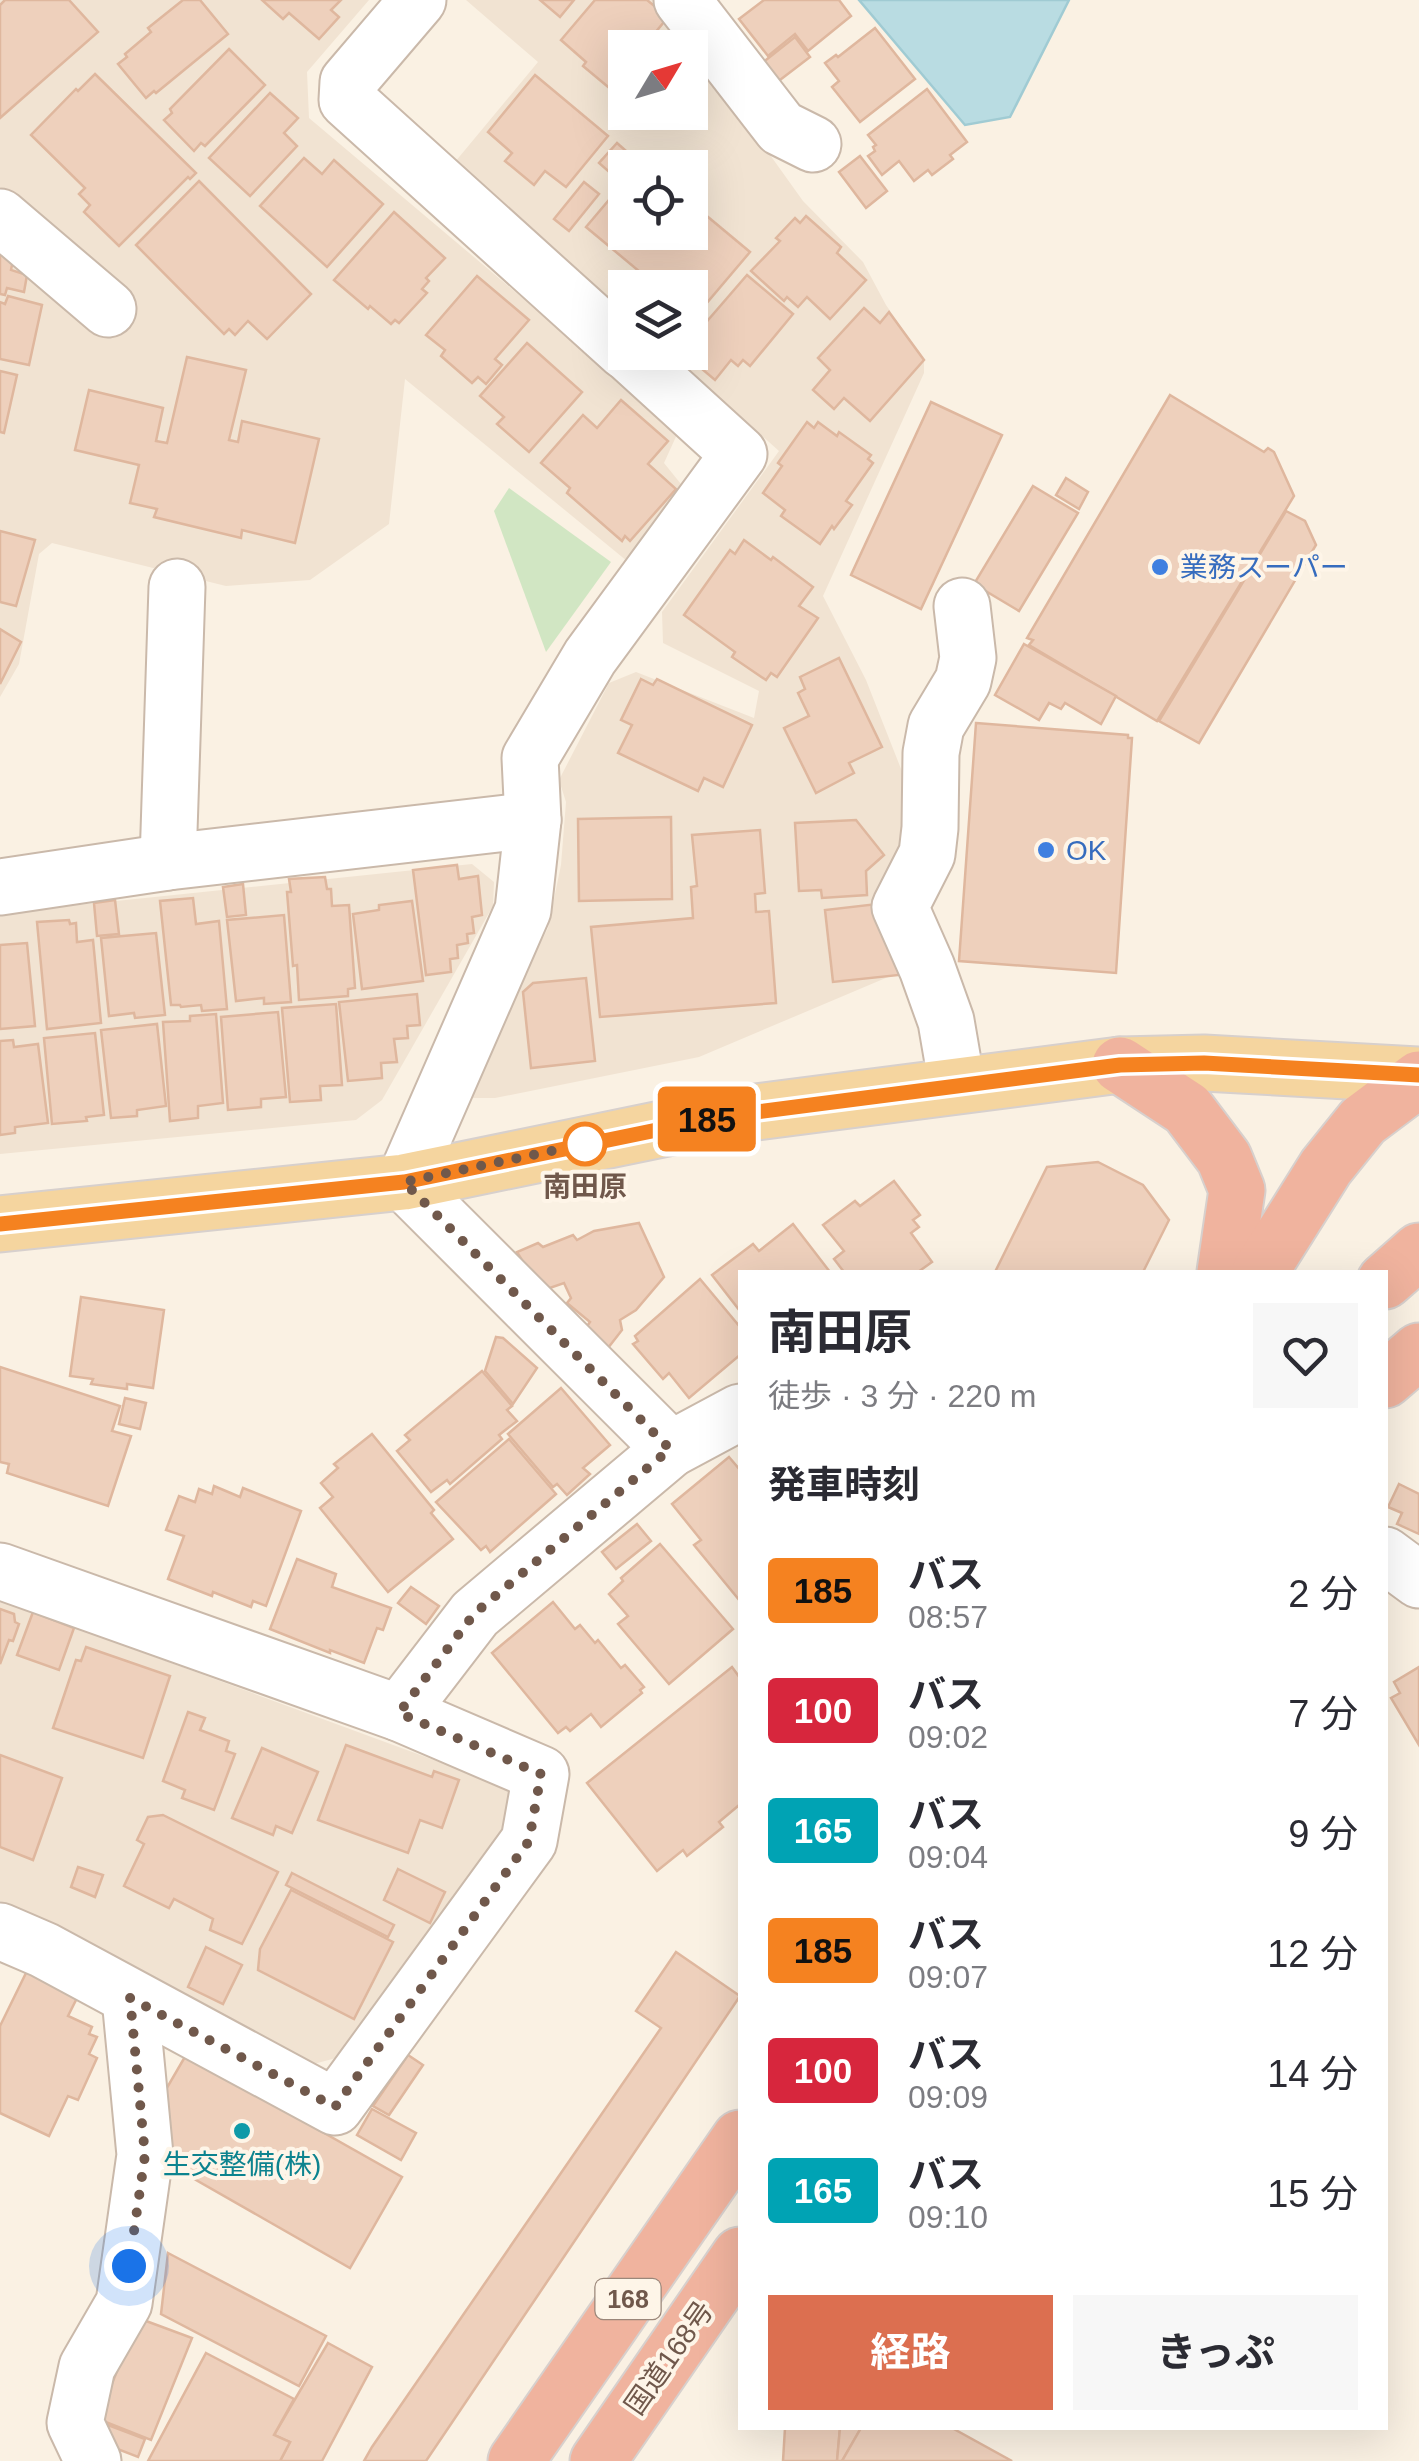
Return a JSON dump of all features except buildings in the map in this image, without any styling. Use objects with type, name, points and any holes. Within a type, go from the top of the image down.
[{"type":"highway","points":[[1120,1065],[1187,1109],[1224,1158],[1237,1190],[1224,1270]]},
{"type":"highway","points":[[1261,1270],[1326,1167],[1363,1121],[1419,1077]]},
{"type":"highway","points":[[1388,1277],[1419,1251]]},
{"type":"highway","points":[[1388,1378],[1419,1352]]},
{"type":"highway","name":"168","points":[[516,2461],[738,2141]]},
{"type":"highway","name":"国道168号","points":[[598,2461],[738,2258]]},
{"type":"main road","points":[[0,1224],[404,1182],[725,1116],[1120,1065],[1204,1063],[1419,1077]]},
{"type":"street","points":[[418,0],[348,82],[348,100],[608,336]]},
{"type":"street","points":[[682,0],[780,128],[812,144]]},
{"type":"street","points":[[0,218],[108,309]]},
{"type":"street","points":[[646,370],[739,454],[590,657],[530,758],[533,820],[524,910],[404,1182],[670,1449]]},
{"type":"street","points":[[168,862],[178,587]]},
{"type":"street","points":[[957,1085],[946,1021],[900,908],[927,854],[931,753],[936,726],[963,680],[968,658],[962,606]]},
{"type":"street","points":[[0,888],[168,862],[533,820]]},
{"type":"street","points":[[399,1713],[474,1614],[670,1449],[738,1413]]},
{"type":"street","points":[[1388,1557],[1419,1580]]},
{"type":"street","points":[[0,1571],[399,1713],[541,1774],[529,1841],[335,2107],[44,1950],[0,1931]]},
{"type":"street","points":[[94,2461],[75,2423],[87,2368],[124,2303],[145,2155],[130,1998]]},
{"type":"shaded area","points":[[0,0],[369,0],[307,72],[309,118],[679,430],[664,463],[685,489],[627,561],[405,379],[389,524],[310,580],[226,586],[52,543],[39,554],[19,664],[0,697],[0,249],[93,271],[0,187]]},
{"type":"shaded area","points":[[466,0],[659,0],[680,30],[608,30],[608,130],[708,130],[708,68],[803,201],[863,262],[886,305],[924,360],[924,373],[823,596],[866,680],[918,812],[907,969],[699,1057],[495,1098],[466,1098],[463,1093],[548,928],[561,865],[566,802],[559,780],[609,683],[636,672],[754,718],[759,691],[663,643],[662,612],[779,451],[688,370],[708,370],[708,270],[608,270],[608,298],[455,162],[538,62]]},
{"type":"shaded area","points":[[472,864],[494,882],[493,906],[382,1100],[356,1120],[0,1154],[0,913]]},
{"type":"shaded area","points":[[0,1600],[510,1788],[503,1828],[351,2054],[306,2066],[0,1901]]},
{"type":"green space","points":[[509,488],[611,562],[546,652],[494,511]]},
{"type":"water","points":[[859,0],[1069,0],[1010,117],[965,125]]},
{"type":"bus line","name":"185","points":[[0,1224],[404,1182],[725,1116],[1120,1065],[1204,1063],[1419,1075]]},
{"type":"place","name":"業務スーパー","points":[[1160,567]]},
{"type":"place","name":"OK","points":[[1046,850]]},
{"type":"place","name":"南田原","points":[[585,1144]]},
{"type":"place","name":"生交整備(株)","points":[[242,2131]]},
{"type":"route","points":[[129,2266],[145,2155],[130,1998],[335,2107],[529,1841],[541,1774],[399,1713],[474,1614],[670,1449],[404,1182],[585,1144]]}]
